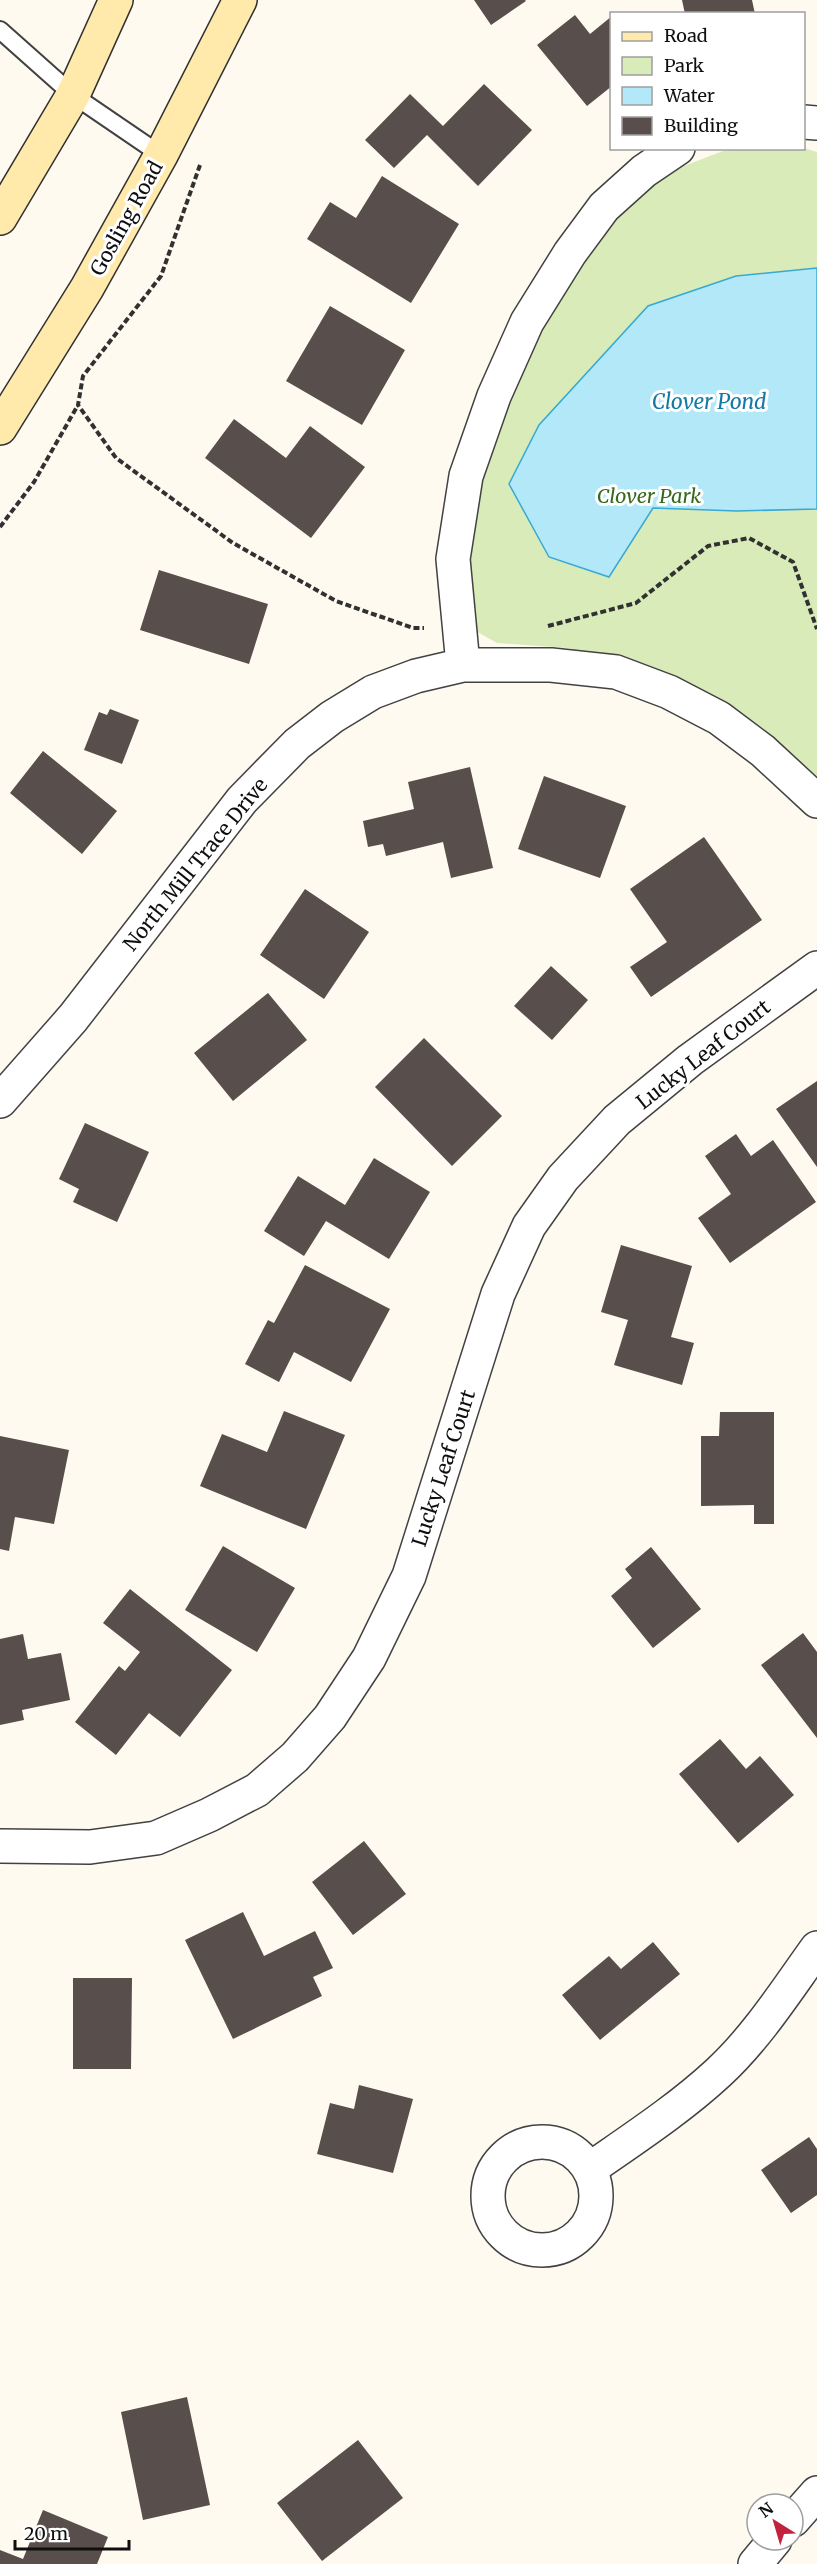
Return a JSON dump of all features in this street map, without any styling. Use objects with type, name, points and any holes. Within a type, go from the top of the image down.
[{"type":"main road","points":[[0,218],[73,95],[116,0]]},
{"type":"main road","name":"Gosling Road","points":[[0,428],[87,288],[161,155],[240,0]]},
{"type":"street","points":[[463,665],[453,559],[466,476],[494,396],[527,322],[570,253],[604,207],[644,171],[675,150]]},
{"type":"street","name":"North Mill Trace Drive","points":[[0,1101],[73,1018],[242,800],[297,744],[332,717],[373,692],[416,676],[463,665],[550,665],[616,672],[669,692],[719,718],[763,751],[817,801]]},
{"type":"street","name":"Lucky Leaf Court","points":[[0,1846],[90,1847],[156,1838],[209,1815],[257,1790],[295,1757],[330,1717],[369,1658],[409,1576],[498,1294],[529,1226],[563,1178],[617,1120],[690,1060],[817,968]]},
{"type":"street","points":[[590,2169],[654,2125],[717,2073],[754,2035],[817,1948]]},
{"type":"street","points":[[805,2506],[817,2493]]},
{"type":"street","points":[[755,2564],[765,2552]]},
{"type":"lane","points":[[0,30],[73,95],[161,155]]},
{"type":"path","points":[[0,528],[34,482],[78,405],[83,376],[161,276],[202,157]]},
{"type":"path","points":[[78,405],[116,458],[233,543],[336,600],[413,628],[459,629]]},
{"type":"path","points":[[539,627],[636,603],[708,546],[749,538],[793,562],[817,629]]},
{"type":"green space","name":"Clover Park","points":[[805,148],[817,152],[817,780],[664,676],[568,648],[497,643],[474,630],[463,566],[486,449],[532,338],[602,222],[650,179],[723,151]]},
{"type":"water","name":"Clover Pond","points":[[817,268],[817,509],[737,511],[653,508],[609,577],[549,557],[509,484],[539,425],[648,306],[736,276]]},
{"type":"building","points":[[474,0],[525,0],[526,1],[491,25]]},
{"type":"building","points":[[682,0],[752,0],[755,12],[685,12]]},
{"type":"building","points":[[575,15],[590,34],[610,18],[610,88],[587,106],[537,45]]},
{"type":"building","points":[[484,84],[532,130],[478,186],[427,135],[394,168],[365,140],[410,94],[443,126]]},
{"type":"building","points":[[382,176],[459,224],[411,303],[307,239],[330,202],[356,218]]},
{"type":"building","points":[[330,306],[405,350],[362,425],[286,381]]},
{"type":"building","points":[[234,419],[286,458],[310,426],[365,467],[311,538],[205,458]]},
{"type":"building","points":[[159,570],[268,604],[249,664],[140,630]]},
{"type":"building","points":[[110,709],[139,720],[122,764],[84,750],[99,712],[107,715]]},
{"type":"building","points":[[43,751],[117,811],[82,854],[10,793]]},
{"type":"building","points":[[470,767],[493,868],[451,878],[443,842],[386,856],[383,844],[368,847],[363,821],[414,809],[408,782]]},
{"type":"building","points":[[544,776],[626,806],[600,878],[518,849]]},
{"type":"building","points":[[704,837],[762,920],[651,997],[630,967],[667,942],[630,889]]},
{"type":"building","points":[[305,889],[369,932],[324,999],[260,955]]},
{"type":"building","points":[[551,966],[588,1000],[552,1040],[514,1006]]},
{"type":"building","points":[[268,993],[307,1040],[233,1101],[194,1053]]},
{"type":"building","points":[[424,1038],[502,1116],[452,1166],[375,1087]]},
{"type":"building","points":[[817,1081],[817,1167],[776,1109]]},
{"type":"building","points":[[85,1123],[149,1152],[117,1222],[73,1202],[79,1189],[59,1179]]},
{"type":"building","points":[[736,1134],[751,1156],[773,1140],[816,1202],[730,1263],[698,1218],[731,1194],[705,1156]]},
{"type":"building","points":[[374,1158],[430,1192],[389,1259],[326,1221],[304,1256],[264,1231],[298,1176],[345,1205]]},
{"type":"building","points":[[621,1245],[692,1266],[671,1337],[694,1343],[682,1385],[614,1365],[628,1320],[601,1312]]},
{"type":"building","points":[[305,1265],[390,1309],[351,1382],[294,1352],[279,1382],[245,1364],[268,1320],[274,1323]]},
{"type":"building","points":[[284,1411],[345,1435],[306,1529],[200,1486],[222,1434],[267,1452]]},
{"type":"building","points":[[720,1412],[774,1412],[774,1524],[754,1524],[754,1505],[701,1506],[701,1436],[719,1436]]},
{"type":"building","points":[[0,1436],[69,1450],[54,1524],[15,1517],[9,1551],[0,1549]]},
{"type":"building","points":[[223,1546],[295,1588],[257,1652],[185,1610]]},
{"type":"building","points":[[651,1547],[701,1609],[653,1648],[611,1596],[632,1578],[625,1569]]},
{"type":"building","points":[[130,1589],[232,1670],[180,1737],[149,1713],[116,1755],[75,1722],[119,1666],[125,1671],[140,1652],[103,1623]]},
{"type":"building","points":[[803,1633],[817,1652],[817,1738],[761,1665]]},
{"type":"building","points":[[23,1634],[28,1659],[61,1653],[70,1700],[22,1710],[24,1720],[0,1725],[0,1639]]},
{"type":"building","points":[[720,1739],[746,1769],[760,1756],[794,1795],[738,1843],[679,1774]]},
{"type":"building","points":[[364,1841],[406,1894],[353,1935],[312,1882]]},
{"type":"building","points":[[243,1912],[264,1956],[315,1931],[333,1968],[313,1977],[322,1996],[233,2039],[185,1940]]},
{"type":"building","points":[[653,1942],[680,1974],[600,2040],[562,1995],[609,1956],[621,1969]]},
{"type":"building","points":[[73,1978],[132,1978],[131,2069],[73,2069]]},
{"type":"building","points":[[359,2085],[413,2099],[393,2173],[317,2154],[330,2103],[354,2109]]},
{"type":"building","points":[[809,2137],[817,2149],[817,2195],[791,2213],[761,2170]]},
{"type":"building","points":[[187,2397],[210,2505],[143,2520],[121,2412]]},
{"type":"building","points":[[358,2440],[403,2498],[322,2561],[277,2503]]},
{"type":"building","points":[[43,2510],[108,2537],[97,2564],[0,2564],[0,2550],[23,2559]]}]
